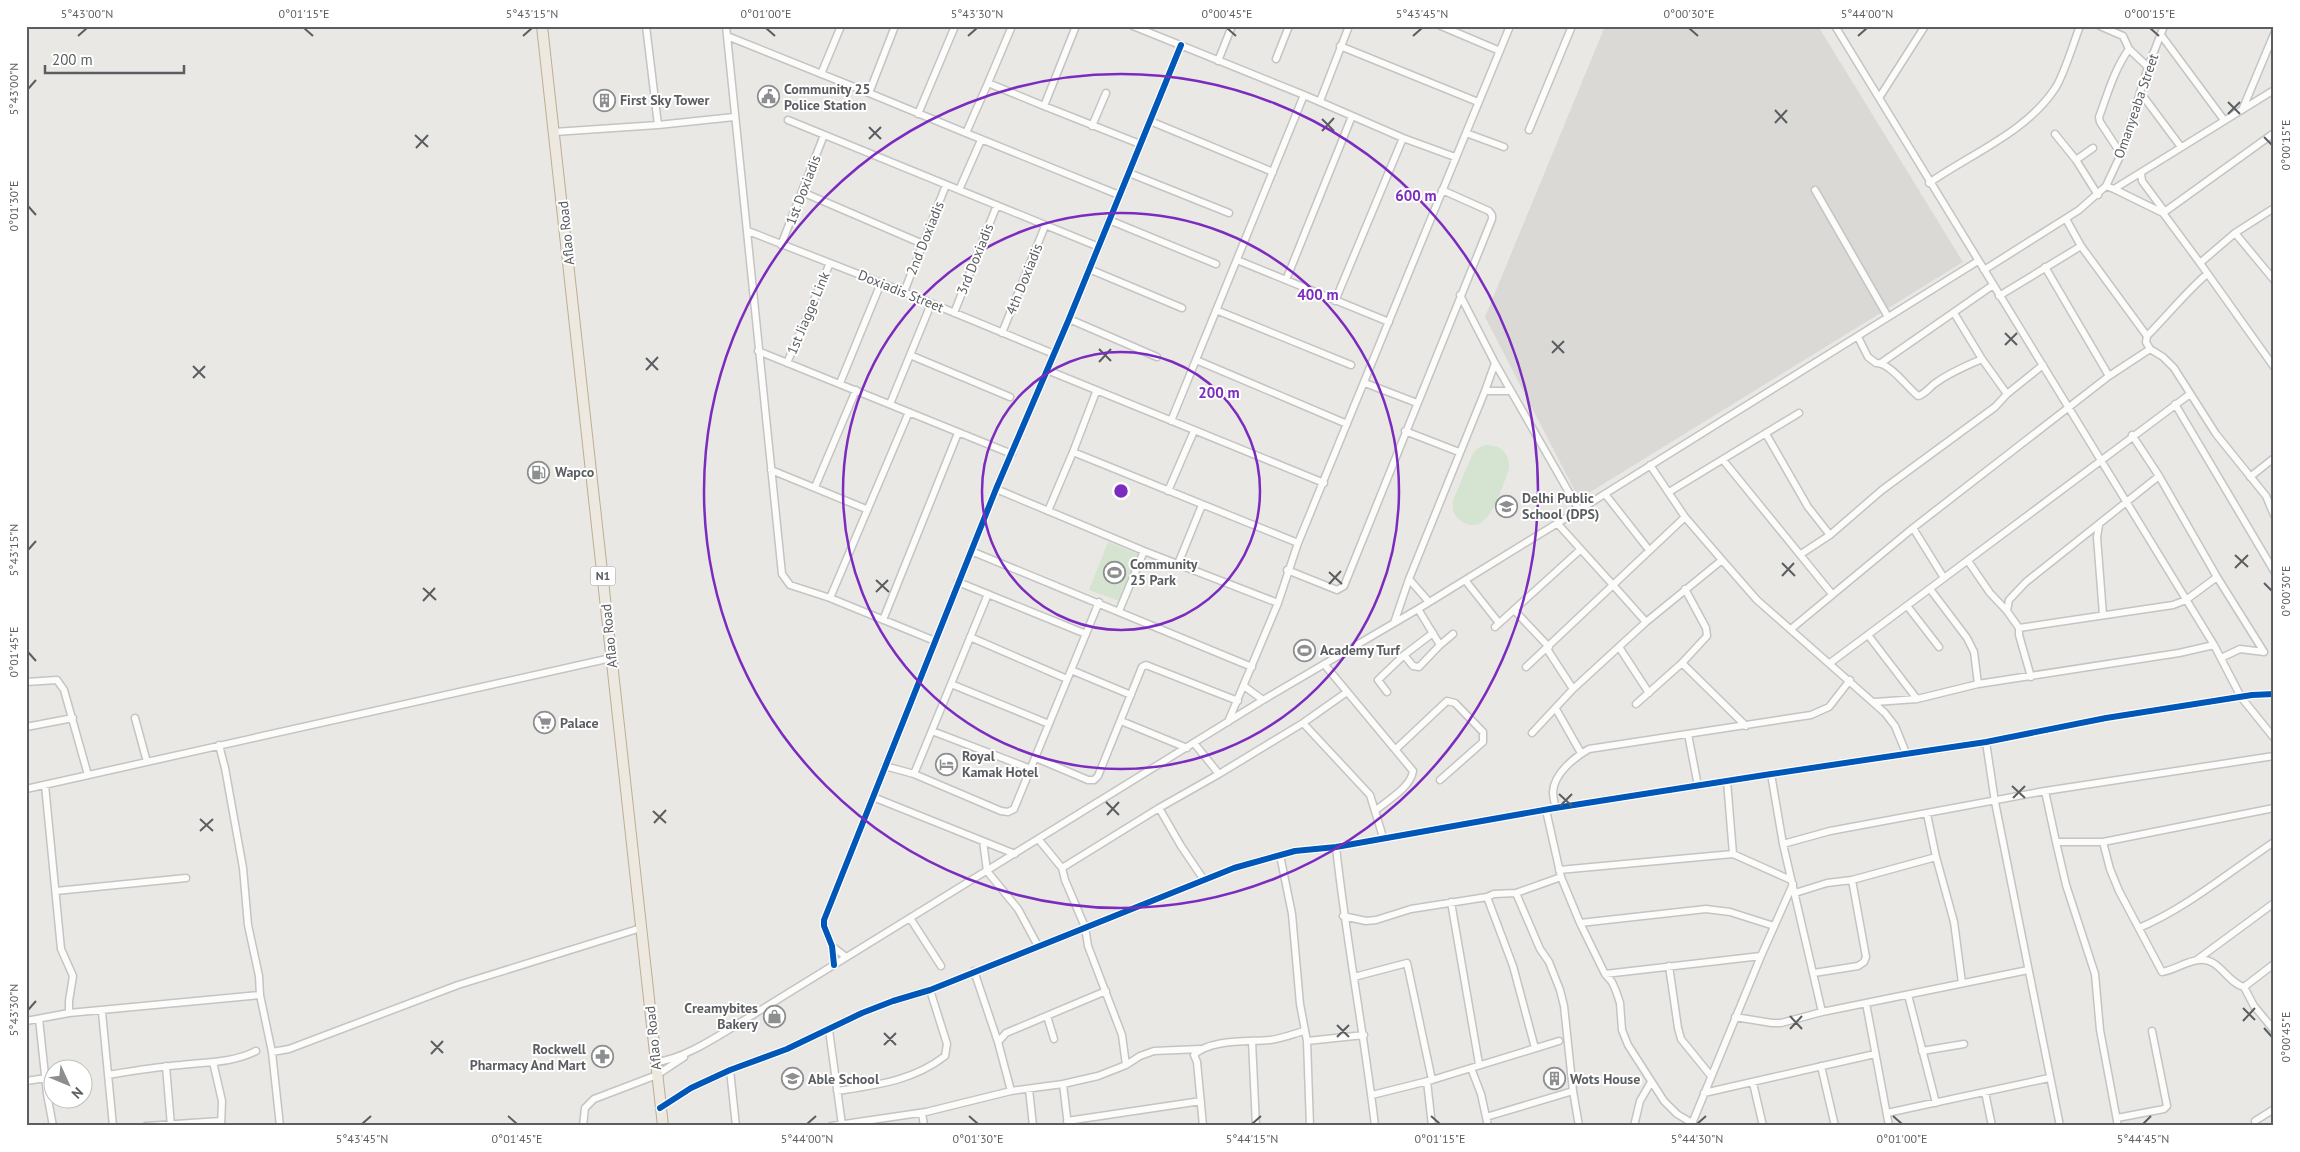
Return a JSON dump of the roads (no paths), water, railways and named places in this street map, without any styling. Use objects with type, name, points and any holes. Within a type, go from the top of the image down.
[{"type":"highway","name":"Aflao Road","points":[[542,26],[663,1126]]},
{"type":"street","points":[[646,26],[658,125]]},
{"type":"street","points":[[726,26],[734,117],[748,231],[758,351],[783,578],[790,585],[830,598],[935,641]]},
{"type":"street","points":[[822,74],[842,26]]},
{"type":"street","points":[[869,94],[895,26]]},
{"type":"street","points":[[918,114],[955,26]]},
{"type":"street","points":[[966,133],[1012,26]]},
{"type":"street","points":[[1044,106],[1076,26]]},
{"type":"street","points":[[1133,26],[1320,101],[1403,138],[1455,158]]},
{"type":"street","points":[[1218,61],[1232,26]]},
{"type":"street","points":[[1276,59],[1289,26]]},
{"type":"street","points":[[1320,101],[1348,26]]},
{"type":"street","points":[[1228,722],[1278,603],[1287,570],[1510,26]]},
{"type":"street","points":[[1529,130],[1572,26]]},
{"type":"street","points":[[1834,26],[2125,503],[2214,645],[2241,696],[2274,738]]},
{"type":"street","points":[[1879,98],[1925,26]]},
{"type":"street","points":[[1929,183],[2005,136],[2040,105],[2058,83],[2080,26]]},
{"type":"street","points":[[2100,26],[2123,36],[2129,49],[2148,67]]},
{"type":"street","name":"Omanyeaba Street","points":[[1984,270],[2066,218],[2106,186],[2122,154],[2148,67],[2164,26]]},
{"type":"street","points":[[1446,27],[1500,51]]},
{"type":"street","points":[[2243,108],[2274,34]]},
{"type":"street","points":[[2161,35],[2224,120]]},
{"type":"street","points":[[727,36],[1119,195]]},
{"type":"street","points":[[834,965],[832,946],[824,926],[824,920],[958,582],[1069,319],[1181,45]]},
{"type":"street","points":[[1340,46],[1478,102]]},
{"type":"street","points":[[2122,154],[2100,122],[2099,117],[2117,66],[2129,49]]},
{"type":"street","points":[[988,83],[1140,144]]},
{"type":"street","points":[[2114,189],[2274,90]]},
{"type":"street","points":[[2140,92],[2182,147]]},
{"type":"street","points":[[1092,126],[1106,93]]},
{"type":"street","points":[[1171,420],[1304,95]]},
{"type":"street","points":[[1286,280],[1352,116]]},
{"type":"street","points":[[554,132],[658,125],[734,117]]},
{"type":"street","points":[[788,120],[1099,246]]},
{"type":"street","points":[[1150,121],[1273,172]]},
{"type":"street","points":[[1466,133],[1504,148]]},
{"type":"street","points":[[2164,212],[2274,133]]},
{"type":"street","points":[[2055,134],[2076,160],[2098,194]]},
{"type":"street","name":"1st Doxiadis","points":[[781,245],[824,135]]},
{"type":"street","points":[[1335,301],[1403,138]]},
{"type":"street","points":[[959,190],[980,140]]},
{"type":"street","points":[[2076,160],[2093,148]]},
{"type":"street","points":[[2141,172],[2142,181],[2274,367]]},
{"type":"street","points":[[1128,173],[1229,213]]},
{"type":"street","name":"2nd Doxiadis","points":[[904,292],[946,185]]},
{"type":"street","points":[[2106,186],[2164,212]]},
{"type":"street","points":[[1287,570],[1337,590],[1344,586],[1492,219],[1489,211],[1442,190]]},
{"type":"street","points":[[1815,190],[1888,317]]},
{"type":"street","points":[[802,192],[923,244]]},
{"type":"street","name":"3rd Doxiadis","points":[[954,313],[997,206]]},
{"type":"street","points":[[2200,263],[2235,233],[2274,208]]},
{"type":"street","points":[[2066,218],[2081,246],[2147,336]]},
{"type":"street","points":[[1109,220],[1216,264]]},
{"type":"street","name":"4th Doxiadis","points":[[1002,333],[1046,226]]},
{"type":"street","name":"Doxiadis Street","points":[[748,231],[904,292],[1054,354]]},
{"type":"street","points":[[2235,233],[2274,280]]},
{"type":"street","points":[[1999,296],[2081,246]]},
{"type":"street","points":[[1237,260],[1389,322]]},
{"type":"street","points":[[583,1126],[585,1108],[594,1099],[656,1068],[667,1065],[834,965],[1263,700],[1418,609],[1557,524],[1978,261]]},
{"type":"street","name":"1st Jiagge Link","points":[[787,363],[830,263]]},
{"type":"street","points":[[2045,267],[2109,376]]},
{"type":"street","points":[[1089,269],[1182,308]]},
{"type":"street","points":[[2208,274],[2189,290],[2171,312],[2147,336],[2146,342],[2150,349],[2169,362],[2216,434],[2266,496],[2274,515]]},
{"type":"street","points":[[840,383],[881,283]]},
{"type":"street","points":[[1881,363],[1993,284]]},
{"type":"street","points":[[1460,295],[1495,363],[1579,510]]},
{"type":"street","points":[[890,404],[930,304]]},
{"type":"street","points":[[1216,310],[1351,366]]},
{"type":"street","points":[[1954,313],[1982,359],[2007,394]]},
{"type":"street","points":[[1069,319],[1157,357]]},
{"type":"street","points":[[1858,337],[1868,357],[1876,363],[1881,363],[1918,396],[1956,370],[1982,359]]},
{"type":"street","points":[[1791,629],[1913,528],[2109,376],[2150,349]]},
{"type":"street","points":[[758,351],[1012,454]]},
{"type":"street","points":[[910,355],[1010,397]]},
{"type":"street","points":[[1196,360],[1348,424]]},
{"type":"street","points":[[1394,623],[1409,579],[1495,363]]},
{"type":"street","points":[[1801,554],[1830,535],[1882,490],[1995,407],[2007,394],[2042,365]]},
{"type":"street","points":[[1047,370],[1096,392],[1324,482]]},
{"type":"street","points":[[1365,383],[1417,403]]},
{"type":"street","points":[[815,487],[856,390]]},
{"type":"street","points":[[1485,391],[1511,391]]},
{"type":"street","points":[[1048,511],[1096,392]]},
{"type":"street","points":[[1830,663],[1908,607],[2132,435],[2190,394]]},
{"type":"street","points":[[2175,404],[2274,572]]},
{"type":"street","points":[[830,598],[866,509],[909,412]]},
{"type":"street","points":[[1669,492],[1798,414]]},
{"type":"street","points":[[1168,490],[1194,431]]},
{"type":"street","points":[[1405,431],[1459,452]]},
{"type":"street","points":[[883,620],[958,433]]},
{"type":"street","points":[[1766,434],[1808,507],[1830,535]]},
{"type":"street","points":[[2132,435],[2159,476],[2217,577],[2264,652],[2240,649],[2221,658]]},
{"type":"street","points":[[1073,452],[1298,543]]},
{"type":"street","points":[[2250,477],[2274,458]]},
{"type":"street","points":[[1723,460],[1832,594]]},
{"type":"street","points":[[1650,465],[1685,517],[1757,600],[1875,702],[1895,726],[1906,754]]},
{"type":"street","points":[[771,470],[866,509]]},
{"type":"street","points":[[2007,611],[2010,600],[2026,582],[2099,526],[2159,476]]},
{"type":"street","points":[[996,489],[1144,551],[1278,603]]},
{"type":"street","points":[[1605,494],[1649,550]]},
{"type":"street","points":[[1178,564],[1202,505]]},
{"type":"street","points":[[1526,668],[1685,517]]},
{"type":"street","points":[[1557,524],[1646,622]]},
{"type":"street","points":[[2099,526],[2097,536],[2102,615]]},
{"type":"street","points":[[1913,528],[1944,578]]},
{"type":"street","points":[[1465,580],[1497,625],[1580,550]]},
{"type":"street","points":[[971,551],[1099,602],[1252,667]]},
{"type":"street","points":[[1119,611],[1144,551]]},
{"type":"street","points":[[1532,733],[1573,689],[1646,622],[1722,560]]},
{"type":"street","points":[[1968,561],[1990,593],[2007,611],[2019,628],[2019,635],[2031,677]]},
{"type":"street","points":[[2019,628],[2172,605],[2186,600],[2217,577]]},
{"type":"street","points":[[1409,579],[1429,602]]},
{"type":"street","points":[[958,582],[1086,634]]},
{"type":"street","points":[[1636,704],[1682,663],[1707,636],[1706,628],[1685,589]]},
{"type":"street","points":[[1930,589],[1967,638],[1974,652],[1978,684]]},
{"type":"street","points":[[914,774],[988,594]]},
{"type":"street","points":[[885,766],[914,774],[1008,812],[1014,809],[1099,602]]},
{"type":"street","points":[[1908,607],[1939,646]]},
{"type":"street","points":[[1418,609],[1440,645]]},
{"type":"street","points":[[1514,610],[1548,648],[1573,689]]},
{"type":"street","points":[[1387,692],[1378,680],[1404,655],[1433,633]]},
{"type":"street","points":[[1404,655],[1413,666],[1419,667],[1453,634]]},
{"type":"street","points":[[1868,635],[1917,699]]},
{"type":"street","points":[[970,637],[1067,679]]},
{"type":"street","points":[[1875,702],[1917,699],[1978,684],[2179,654],[2214,645]]},
{"type":"street","points":[[1619,647],[1649,693]]},
{"type":"street","points":[[26,789],[612,658]]},
{"type":"street","points":[[1682,663],[1746,726]]},
{"type":"street","points":[[1324,664],[1413,771],[1413,774],[1402,788],[1376,810]]},
{"type":"street","points":[[1036,758],[1088,780],[1094,780],[1098,776],[1142,668],[1149,665],[1238,701]]},
{"type":"street","points":[[1071,670],[1131,695]]},
{"type":"street","points":[[26,682],[57,680],[68,699],[88,775]]},
{"type":"street","points":[[1555,808],[1553,792],[1561,772],[1589,749],[1811,716],[1829,707],[1850,680]]},
{"type":"street","points":[[951,684],[1049,724]]},
{"type":"street","points":[[1244,686],[1263,700]]},
{"type":"street","points":[[1062,868],[1303,723],[1347,692]]},
{"type":"street","points":[[660,1108],[691,1088],[730,1070],[787,1049],[870,1010],[930,990],[1234,868],[1280,855],[1555,808],[1986,742],[2106,718],[2241,696],[2274,694]]},
{"type":"street","points":[[1396,749],[1447,701],[1455,703],[1482,732],[1484,737],[1482,742],[1440,780]]},
{"type":"street","points":[[1556,709],[1582,754]]},
{"type":"street","points":[[26,727],[73,718]]},
{"type":"street","points":[[135,718],[147,762]]},
{"type":"street","points":[[1121,721],[1187,748]]},
{"type":"street","points":[[1303,723],[1366,790],[1376,810],[1383,838]]},
{"type":"street","points":[[932,731],[1031,769]]},
{"type":"street","points":[[1688,734],[1698,786]]},
{"type":"street","points":[[1986,742],[1995,802],[2060,1126]]},
{"type":"street","points":[[1194,743],[1220,774]]},
{"type":"street","points":[[218,745],[225,768],[243,868],[248,925],[260,976],[260,995],[272,1052],[280,1126]]},
{"type":"street","points":[[1784,844],[1830,831],[2044,792],[2274,756]]},
{"type":"street","points":[[1771,774],[1792,882],[1822,1012]]},
{"type":"street","points":[[1727,781],[1733,854]]},
{"type":"street","points":[[45,785],[61,949],[73,976],[69,1013]]},
{"type":"street","points":[[2044,792],[2066,885],[2095,974],[2100,1030],[2118,1122],[2164,1109],[2167,1106],[2152,1030]]},
{"type":"street","points":[[872,797],[1015,854]]},
{"type":"street","points":[[1159,808],[1204,880]]},
{"type":"street","points":[[2056,842],[2103,842],[2274,808]]},
{"type":"street","points":[[1546,810],[1559,870],[1580,923],[1604,974],[1612,982],[1620,1003],[1622,1030],[1625,1037],[1651,1082],[1669,1106],[1692,1124],[1792,882]]},
{"type":"street","points":[[1927,814],[1936,857],[1954,922],[1962,983]]},
{"type":"street","points":[[1039,840],[1062,868],[1065,880],[1086,927],[1088,946],[1122,1035],[1126,1065]]},
{"type":"street","points":[[984,841],[987,871],[1018,909],[1038,946]]},
{"type":"street","points":[[2103,842],[2116,883],[2162,972],[2202,959],[2215,964],[2234,983],[2244,987],[2254,1006],[2274,1030]]},
{"type":"street","points":[[2139,928],[2164,918],[2274,842]]},
{"type":"street","points":[[1336,846],[1343,916],[1364,1035],[1375,1126]]},
{"type":"street","points":[[1559,870],[1733,854],[1792,882]]},
{"type":"street","points":[[1280,855],[1292,914],[1300,1004],[1307,1041],[1310,1126]]},
{"type":"street","points":[[1795,893],[1827,883],[1852,880],[1936,857]]},
{"type":"street","points":[[1343,916],[1366,921],[1376,920],[1411,908],[1486,897],[1494,894],[1516,893],[1562,877]]},
{"type":"street","points":[[56,891],[186,878]]},
{"type":"street","points":[[1814,973],[1858,966],[1864,962],[1866,957],[1852,880]]},
{"type":"street","points":[[1516,893],[1540,949],[1549,962],[1560,990],[1564,1006],[1572,1091],[1579,1126]]},
{"type":"street","points":[[1486,897],[1513,966],[1535,1048]]},
{"type":"street","points":[[1451,902],[1480,1064]]},
{"type":"street","points":[[2197,960],[2274,903]]},
{"type":"street","points":[[1580,923],[1706,909],[1730,912],[1774,926]]},
{"type":"street","points":[[910,918],[941,966]]},
{"type":"street","points":[[272,1052],[289,1049],[458,985],[641,928]]},
{"type":"street","points":[[832,946],[846,957]]},
{"type":"street","points":[[1604,974],[1761,956]]},
{"type":"street","points":[[1354,977],[1407,963],[1430,1081],[1432,1126]]},
{"type":"street","points":[[2244,987],[2274,964]]},
{"type":"street","points":[[1669,966],[1681,1039],[1711,1076]]},
{"type":"street","points":[[1735,1017],[1772,1023],[2028,970]]},
{"type":"street","points":[[974,971],[998,1042],[1011,1091]]},
{"type":"street","points":[[837,1092],[893,1082],[914,1075],[945,1056],[947,1044],[930,990]]},
{"type":"street","points":[[998,1042],[1006,1033],[1106,991]]},
{"type":"street","points":[[26,1021],[69,1013],[102,1012],[124,1008],[260,995]]},
{"type":"street","points":[[1908,995],[1936,1104]]},
{"type":"street","points":[[1866,1003],[1889,1126]]},
{"type":"street","points":[[102,1012],[113,1126]]},
{"type":"street","points":[[1047,1016],[1054,1038]]},
{"type":"street","points":[[39,1019],[44,1060]]},
{"type":"street","points":[[830,1030],[842,1125]]},
{"type":"street","points":[[831,1126],[922,1113],[1011,1091],[1063,1084],[1098,1076],[1154,1051],[1200,1049],[1235,1042],[1272,1040],[1304,1031]]},
{"type":"street","points":[[994,1032],[1006,1033]]},
{"type":"street","points":[[1307,1041],[1364,1035]]},
{"type":"street","points":[[1252,1041],[1256,1126]]},
{"type":"street","points":[[1372,1095],[1430,1081],[1559,1041]]},
{"type":"street","points":[[1922,1051],[1964,1044]]},
{"type":"street","points":[[1194,1055],[1200,1049]]},
{"type":"street","points":[[1184,1050],[1194,1055],[1198,1062],[1203,1126]]},
{"type":"street","points":[[108,1074],[213,1062],[247,1056],[256,1051]]},
{"type":"street","points":[[1704,1093],[1875,1054]]},
{"type":"street","points":[[146,1126],[221,1123],[222,1101],[213,1062]]},
{"type":"street","points":[[656,1068],[667,1065]]},
{"type":"street","points":[[166,1066],[171,1125]]},
{"type":"street","points":[[1821,1066],[1835,1126]]},
{"type":"street","points":[[1472,1068],[1481,1094],[1488,1126]]},
{"type":"street","points":[[730,1070],[736,1126]]},
{"type":"street","points":[[1886,1113],[1936,1104],[2050,1078]]},
{"type":"street","points":[[26,1081],[42,1079]]},
{"type":"street","points":[[1634,1126],[1640,1101],[1651,1082]]},
{"type":"street","points":[[1753,1083],[1763,1126]]},
{"type":"street","points":[[1063,1084],[1068,1123],[1201,1101]]},
{"type":"street","points":[[1029,1089],[1033,1126]]},
{"type":"street","points":[[1486,1117],[1572,1091]]},
{"type":"street","points":[[1985,1092],[1992,1126]]},
{"type":"street","points":[[2256,1126],[2255,1121],[2274,1109]]},
{"type":"street","points":[[51,1110],[53,1126]]},
{"type":"street","points":[[922,1113],[924,1126]]},
{"type":"place","name":"Community 25 Police Station","points":[[768,97]]},
{"type":"place","name":"First Sky Tower","points":[[604,100]]},
{"type":"place","name":"Wapco","points":[[539,472]]},
{"type":"place","name":"Delhi Public School (DPS)","points":[[1506,506]]},
{"type":"place","name":"Community 25 Park","points":[[1114,572]]},
{"type":"place","name":"Academy Turf","points":[[1304,650]]},
{"type":"place","name":"Palace","points":[[544,723]]},
{"type":"place","name":"Royal Kamak Hotel","points":[[946,764]]},
{"type":"place","name":"Creamybites Bakery","points":[[774,1016]]},
{"type":"place","name":"Rockwell Pharmacy And Mart","points":[[602,1057]]},
{"type":"place","name":"Able School","points":[[792,1079]]},
{"type":"place","name":"Wots House","points":[[1554,1079]]}]
